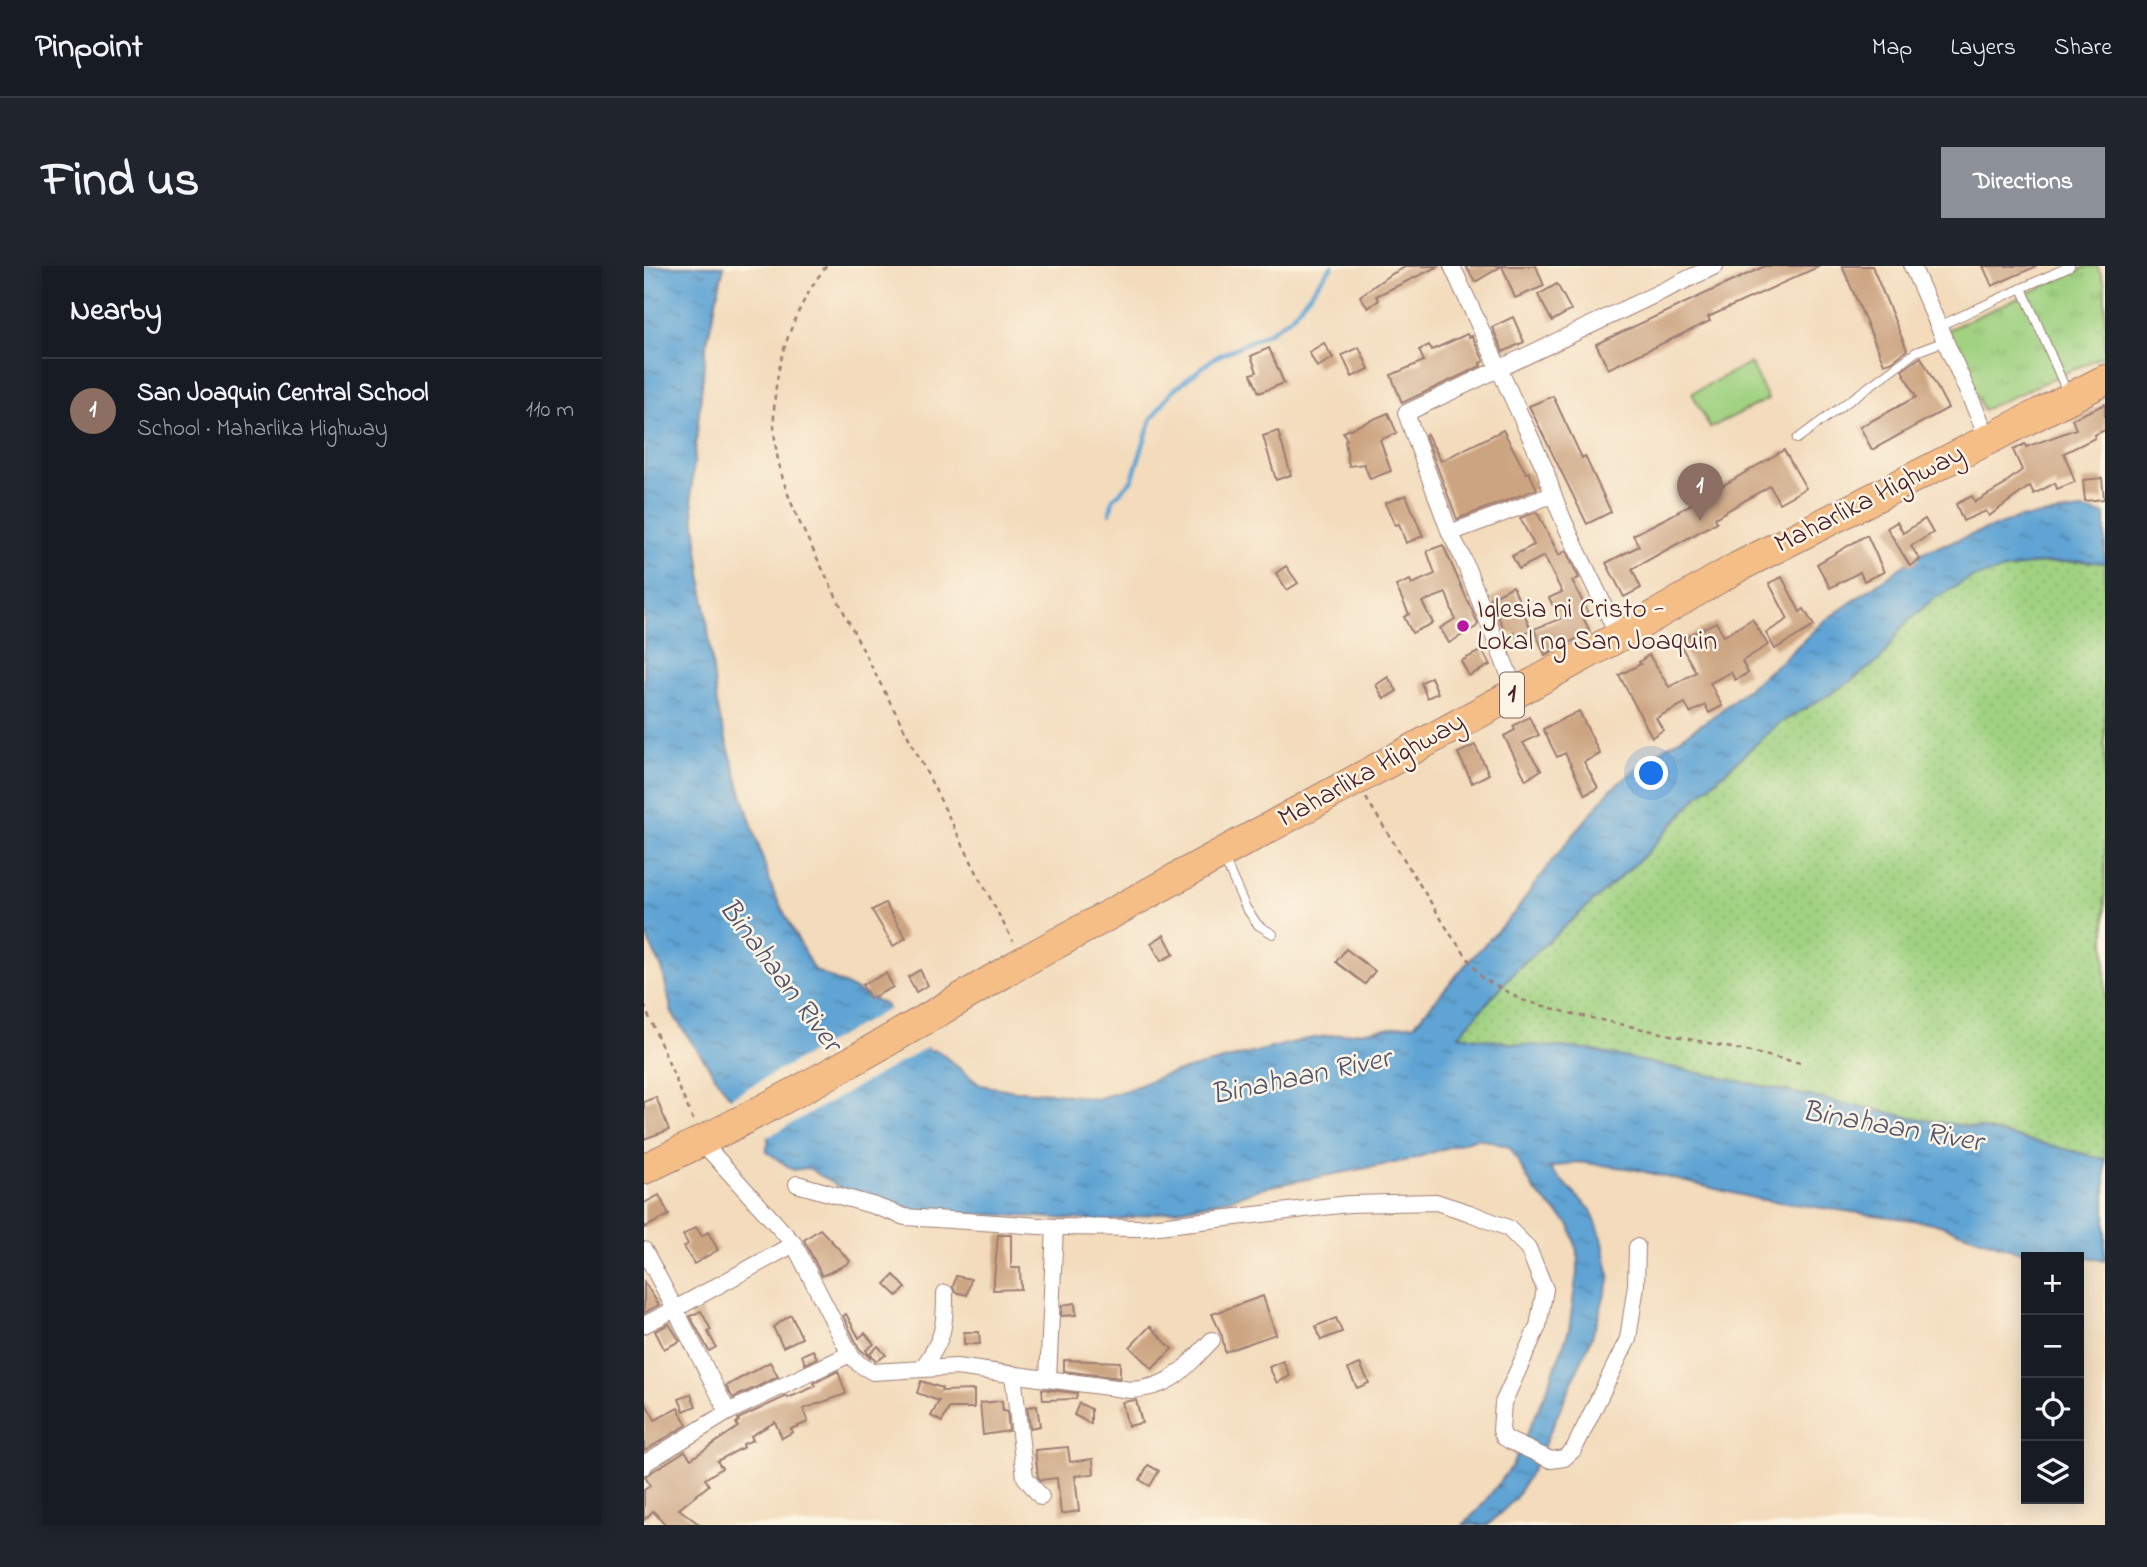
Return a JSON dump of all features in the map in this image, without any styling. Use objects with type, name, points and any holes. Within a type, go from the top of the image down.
[{"type":"highway","name":"Maharlika Highway","points":[[644,1170],[733,1128],[1024,961],[1618,637],[1738,567],[2105,380]]},
{"type":"street","points":[[1452,266],[1545,469],[1552,495],[1618,637]]},
{"type":"street","points":[[1516,692],[1462,556],[1450,533],[1406,413],[1714,266]]},
{"type":"street","points":[[1912,266],[1989,440]]},
{"type":"street","points":[[1450,533],[1552,495]]},
{"type":"street","points":[[702,1142],[794,1244],[850,1354],[859,1364],[873,1372],[956,1367],[1131,1390],[1174,1380],[1212,1340]]},
{"type":"street","points":[[797,1184],[905,1217],[1055,1227],[1141,1228],[1349,1204],[1436,1202],[1508,1228],[1528,1248],[1545,1289],[1538,1326],[1503,1404],[1501,1430],[1504,1437],[1510,1441],[1551,1460],[1564,1458],[1574,1449],[1628,1339],[1636,1285],[1637,1247]]},
{"type":"street","points":[[1048,1379],[1055,1227]]},
{"type":"street","points":[[644,1325],[794,1244]]},
{"type":"street","points":[[644,1250],[728,1412]]},
{"type":"street","points":[[922,1369],[940,1343],[945,1323],[945,1293]]},
{"type":"street","points":[[644,1463],[728,1412],[850,1354]]},
{"type":"street","points":[[1013,1374],[1025,1477],[1041,1497]]},
{"type":"lane","points":[[1797,439],[1943,333],[2022,288],[2070,266]]},
{"type":"lane","points":[[2022,288],[2070,398]]},
{"type":"lane","points":[[1221,853],[1246,908],[1258,925],[1273,934]]},
{"type":"path","points":[[826,266],[803,299],[789,333],[778,378],[774,409],[775,442],[786,496],[869,663],[1024,961]]},
{"type":"path","points":[[1354,780],[1451,935],[1482,978],[1522,1000],[1560,1011],[1801,1063]]},
{"type":"path","points":[[644,1005],[702,1142]]},
{"type":"green space","points":[[2088,266],[2097,266],[2105,284],[2105,355],[1983,410],[1947,330]]},
{"type":"green space","points":[[1750,363],[1768,399],[1710,428],[1692,393]]},
{"type":"green space","points":[[2083,561],[2105,563],[2105,1159],[1984,1129],[1919,1119],[1680,1069],[1459,1035],[1516,970],[1646,854],[1697,797],[1777,725],[1847,684],[1882,658],[1902,627],[1933,599],[1971,578],[2031,564]]},
{"type":"water","name":"Binahaan River","points":[[644,266],[724,266],[706,346],[691,491],[718,712],[773,891],[813,969],[884,1004],[929,1050],[938,1051],[980,1085],[1096,1099],[1164,1075],[1307,1039],[1415,1024],[1516,911],[1547,867],[1611,789],[1665,748],[1714,716],[1784,659],[1823,622],[1923,552],[2019,518],[2082,510],[2105,514],[2105,563],[2083,561],[2031,564],[1971,578],[1933,599],[1902,627],[1882,658],[1847,684],[1777,725],[1697,797],[1646,854],[1516,970],[1459,1035],[1515,1044],[1585,1049],[1919,1119],[1984,1129],[2105,1159],[2105,1261],[2084,1256],[2084,1252],[2021,1252],[1933,1223],[1757,1199],[1633,1169],[1577,1162],[1549,1168],[1591,1210],[1602,1238],[1610,1278],[1592,1337],[1538,1459],[1515,1499],[1488,1525],[1463,1525],[1512,1466],[1546,1392],[1569,1330],[1579,1259],[1570,1225],[1534,1190],[1510,1147],[1477,1138],[1409,1160],[1266,1187],[1230,1199],[1183,1209],[1109,1221],[980,1214],[920,1214],[862,1201],[808,1168],[793,1170],[766,1151],[769,1140],[727,1093],[672,1013],[662,968],[644,932]]},
{"type":"pier","points":[[892,1007],[929,1046],[764,1139],[728,1099]]},
{"type":"building","points":[[1407,266],[1439,266],[1376,296],[1379,300],[1368,308],[1360,296]]},
{"type":"building","points":[[1466,266],[1502,266],[1475,282]]},
{"type":"building","points":[[1502,266],[1536,266],[1544,286],[1515,298]]},
{"type":"building","points":[[1765,266],[1820,266],[1708,317],[1710,321],[1608,369],[1596,344]]},
{"type":"building","points":[[1842,266],[1872,266],[1907,350],[1893,361],[1884,364]]},
{"type":"building","points":[[1983,266],[2037,266],[1992,286]]},
{"type":"building","points":[[1557,284],[1571,310],[1552,321],[1538,295]]},
{"type":"building","points":[[1513,317],[1524,342],[1503,352],[1492,327]]},
{"type":"building","points":[[1467,334],[1472,336],[1484,361],[1480,363],[1481,366],[1402,403],[1391,375],[1424,361],[1419,350],[1429,345],[1432,350]]},
{"type":"building","points":[[1324,343],[1333,358],[1317,367],[1309,352]]},
{"type":"building","points":[[1359,347],[1369,369],[1352,377],[1342,355]]},
{"type":"building","points":[[1269,348],[1284,383],[1259,393],[1251,374],[1257,372],[1251,356]]},
{"type":"building","points":[[1921,357],[1948,408],[1872,450],[1860,427],[1916,397],[1902,370]]},
{"type":"building","points":[[1553,396],[1611,512],[1587,524],[1529,406]]},
{"type":"building","points":[[2105,404],[2105,430],[2064,453],[2075,482],[2057,489],[2055,483],[2034,494],[2030,486],[1989,516],[1986,511],[1963,521],[1956,504],[1972,496],[1975,502],[2006,484],[2022,470],[2013,450],[2076,429],[2072,419]]},
{"type":"building","points":[[1388,413],[1397,433],[1380,440],[1391,471],[1370,479],[1364,464],[1349,466],[1347,440],[1343,432]]},
{"type":"building","points":[[1503,430],[1537,489],[1457,519],[1425,435],[1427,434],[1441,461]]},
{"type":"building","points":[[1278,431],[1291,475],[1276,480],[1263,436]]},
{"type":"building","points":[[1784,450],[1806,488],[1779,503],[1770,486],[1715,518],[1717,522],[1632,569],[1641,588],[1624,597],[1606,563],[1639,546],[1633,535]]},
{"type":"building","points":[[2102,478],[2104,499],[2085,501],[2083,480]]},
{"type":"building","points":[[1406,495],[1423,536],[1406,543],[1399,524],[1395,525],[1385,503]]},
{"type":"building","points":[[1537,512],[1559,555],[1566,551],[1579,578],[1572,581],[1588,612],[1582,615],[1590,632],[1545,655],[1534,629],[1560,619],[1549,598],[1562,592],[1544,556],[1519,569],[1512,556],[1534,545],[1520,518]]},
{"type":"building","points":[[1925,519],[1933,533],[1911,546],[1920,560],[1910,566],[1887,528],[1897,522],[1903,533]]},
{"type":"building","points":[[1867,535],[1884,572],[1864,581],[1860,572],[1830,588],[1817,564]]},
{"type":"building","points":[[1443,545],[1478,624],[1449,643],[1440,628],[1455,619],[1446,593],[1422,602],[1433,623],[1412,633],[1404,617],[1409,614],[1396,586],[1410,580],[1412,584],[1435,574],[1427,551]]},
{"type":"building","points":[[1286,566],[1298,583],[1287,590],[1276,573]]},
{"type":"building","points":[[1782,577],[1800,612],[1804,609],[1814,626],[1775,649],[1766,633],[1788,619],[1769,583]]},
{"type":"building","points":[[1513,586],[1531,630],[1516,637],[1514,633],[1507,636],[1490,598]]},
{"type":"building","points":[[1752,619],[1768,645],[1742,661],[1748,673],[1735,680],[1731,672],[1710,683],[1722,706],[1709,713],[1705,705],[1690,713],[1685,703],[1656,718],[1663,730],[1652,737],[1619,675],[1641,664],[1639,662],[1649,655],[1669,687],[1696,672],[1678,641],[1716,622],[1724,636]]},
{"type":"building","points":[[1482,650],[1490,665],[1469,676],[1461,661]]},
{"type":"building","points":[[1388,677],[1397,691],[1384,699],[1376,685]]},
{"type":"building","points":[[1431,677],[1438,693],[1427,698],[1421,683]]},
{"type":"building","points":[[1579,711],[1600,754],[1584,762],[1598,788],[1585,795],[1565,753],[1557,757],[1543,729]]},
{"type":"building","points":[[1529,717],[1539,735],[1523,743],[1541,770],[1526,780],[1504,736],[1515,730],[1513,726]]},
{"type":"building","points":[[1475,745],[1489,774],[1472,783],[1458,753]]},
{"type":"building","points":[[885,903],[906,938],[893,946],[872,910]]},
{"type":"building","points":[[1164,935],[1174,954],[1161,961],[1151,943]]},
{"type":"building","points":[[1346,949],[1375,971],[1365,984],[1336,962]]},
{"type":"building","points":[[920,970],[928,985],[916,992],[908,977]]},
{"type":"building","points":[[886,973],[893,987],[870,999],[862,985]]},
{"type":"building","points":[[656,1097],[669,1130],[644,1139],[644,1102]]},
{"type":"building","points":[[659,1195],[669,1215],[644,1228],[644,1203]]},
{"type":"building","points":[[696,1227],[702,1236],[708,1232],[718,1250],[694,1264],[684,1247],[688,1244],[683,1235]]},
{"type":"building","points":[[820,1229],[850,1261],[822,1276],[804,1240]]},
{"type":"building","points":[[998,1235],[1011,1235],[1011,1268],[1020,1268],[1021,1289],[993,1290]]},
{"type":"building","points":[[894,1275],[906,1288],[897,1296],[885,1284]]},
{"type":"building","points":[[956,1276],[971,1279],[967,1295],[955,1292],[953,1287]]},
{"type":"building","points":[[644,1282],[659,1305],[644,1313]]},
{"type":"building","points":[[1263,1296],[1276,1334],[1225,1352],[1222,1336],[1212,1314]]},
{"type":"building","points":[[1075,1303],[1076,1315],[1061,1316],[1062,1305]]},
{"type":"building","points":[[701,1311],[716,1347],[709,1351],[690,1316]]},
{"type":"building","points":[[846,1314],[859,1338],[865,1333],[874,1344],[866,1350],[871,1359],[859,1348],[843,1316]]},
{"type":"building","points":[[791,1315],[802,1338],[783,1347],[773,1327]]},
{"type":"building","points":[[1336,1318],[1342,1332],[1321,1340],[1316,1326]]},
{"type":"building","points":[[669,1324],[680,1341],[664,1349],[655,1331]]},
{"type":"building","points":[[1150,1326],[1172,1349],[1152,1369],[1130,1347]]},
{"type":"building","points":[[964,1332],[979,1332],[980,1344],[964,1344]]},
{"type":"building","points":[[878,1346],[886,1355],[876,1361],[870,1354]]},
{"type":"building","points":[[813,1350],[817,1358],[805,1364],[802,1355]]},
{"type":"building","points":[[1064,1360],[1120,1362],[1120,1378],[1064,1371]]},
{"type":"building","points":[[1283,1361],[1290,1376],[1277,1383],[1269,1367]]},
{"type":"building","points":[[770,1362],[778,1377],[733,1398],[726,1386]]},
{"type":"building","points":[[1360,1364],[1369,1383],[1357,1388],[1348,1369]]},
{"type":"building","points":[[838,1371],[846,1394],[803,1409],[808,1422],[791,1429],[793,1432],[782,1438],[775,1422],[751,1436],[753,1440],[743,1444],[744,1447],[717,1461],[722,1468],[705,1479],[709,1485],[679,1509],[700,1525],[666,1525],[653,1511],[644,1520],[644,1490],[650,1486],[645,1476],[685,1451],[691,1459],[738,1427],[738,1419],[816,1386],[814,1383]]},
{"type":"building","points":[[921,1381],[942,1388],[941,1391],[974,1390],[974,1408],[949,1408],[942,1422],[931,1416],[939,1401],[917,1393]]},
{"type":"building","points":[[1042,1389],[1077,1393],[1076,1399],[1043,1400]]},
{"type":"building","points":[[691,1394],[696,1406],[684,1411],[679,1399]]},
{"type":"building","points":[[644,1400],[655,1420],[678,1408],[687,1425],[644,1451]]},
{"type":"building","points":[[1136,1400],[1142,1423],[1128,1426],[1122,1402]]},
{"type":"building","points":[[1002,1401],[1003,1411],[1007,1411],[1009,1431],[983,1435],[980,1403]]},
{"type":"building","points":[[1079,1403],[1091,1409],[1091,1424],[1074,1415]]},
{"type":"building","points":[[1037,1406],[1040,1426],[1030,1428],[1027,1407]]},
{"type":"building","points":[[1068,1447],[1070,1462],[1093,1459],[1094,1474],[1075,1476],[1079,1511],[1061,1514],[1057,1478],[1041,1480],[1038,1477],[1035,1450]]},
{"type":"building","points":[[1148,1465],[1159,1471],[1150,1486],[1140,1480]]},
{"type":"waterway","points":[[1110,513],[1113,499],[1132,480],[1151,420],[1171,392],[1214,358],[1268,333],[1291,317],[1332,266]]},
{"type":"place","name":"San Joaquin Central School","points":[[1700,521]]},
{"type":"place","name":"Iglesia ni Cristo - Lokal ng San Joaquin","points":[[1463,626]]}]
